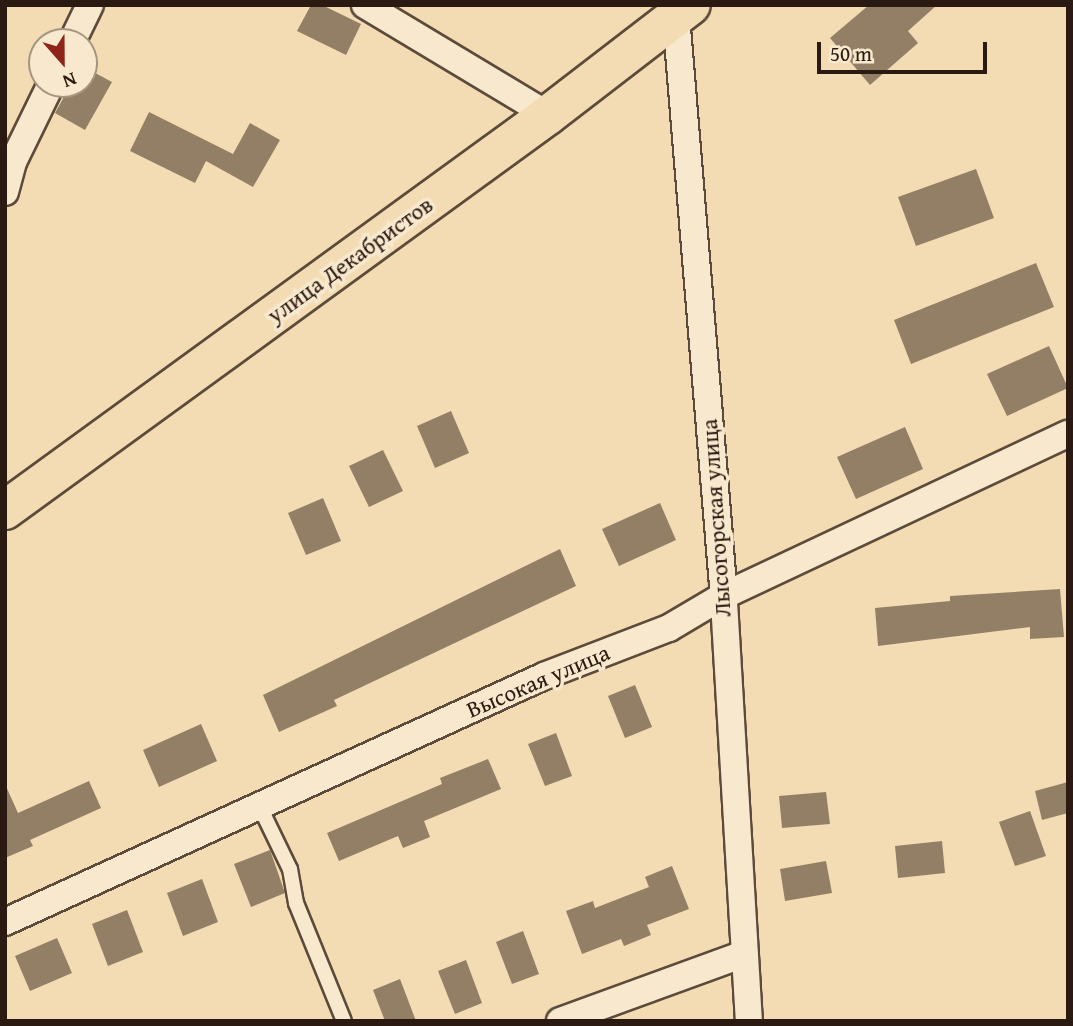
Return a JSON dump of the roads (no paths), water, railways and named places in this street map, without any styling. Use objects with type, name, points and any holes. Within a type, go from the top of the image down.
[{"type":"main road","name":"улица Декабристов","points":[[5,510],[548,115],[683,11]]},
{"type":"street","points":[[79,28],[90,5]]},
{"type":"street","points":[[365,5],[548,115]]},
{"type":"street","name":"Лысогорская улица","points":[[683,11],[750,1021]]},
{"type":"street","points":[[5,192],[13,162],[44,98]]},
{"type":"street","name":"Высокая улица","points":[[5,922],[544,676],[669,628],[723,596],[1068,434]]},
{"type":"street","points":[[560,1021],[744,954]]},
{"type":"lane","points":[[259,806],[290,869],[296,903],[344,1021]]}]
